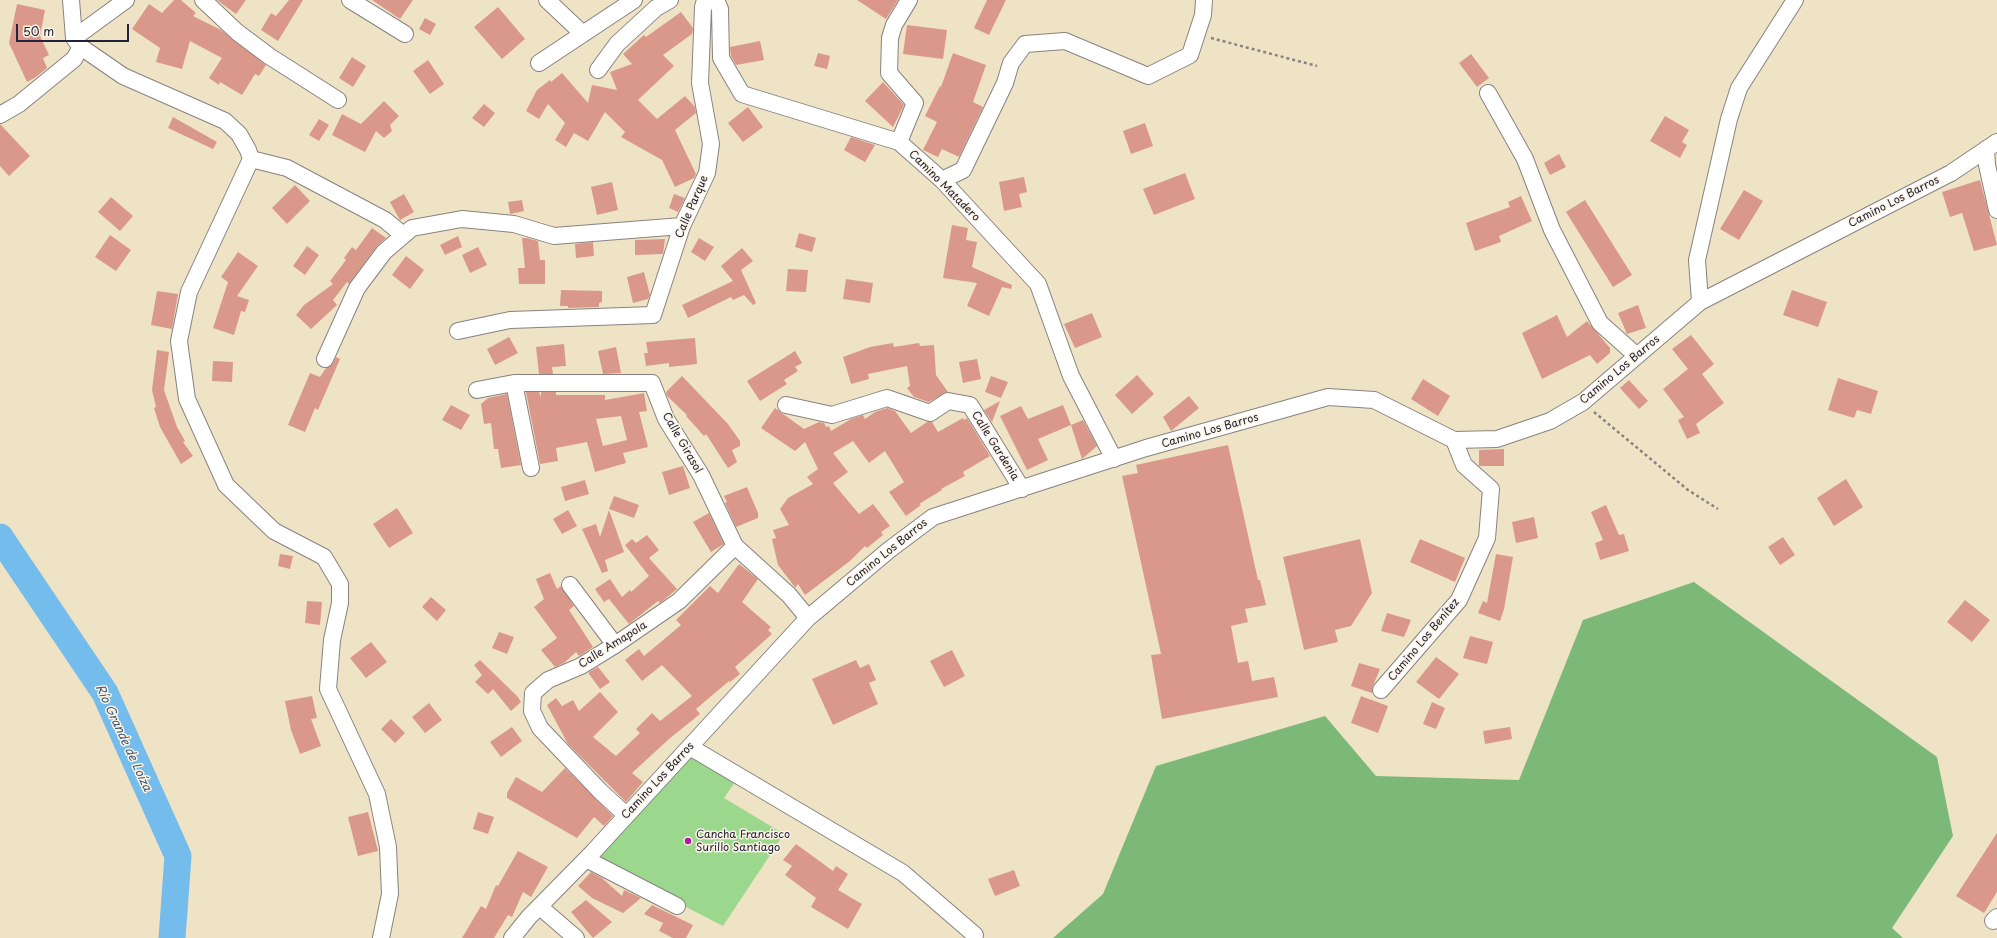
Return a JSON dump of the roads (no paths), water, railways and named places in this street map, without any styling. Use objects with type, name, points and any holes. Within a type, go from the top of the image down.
[{"type":"street","points":[[0,115],[19,104],[74,59],[78,42],[71,0]]},
{"type":"street","points":[[78,42],[126,0]]},
{"type":"street","points":[[203,0],[237,32],[269,56],[338,100]]},
{"type":"street","points":[[350,0],[405,34]]},
{"type":"street","points":[[548,0],[583,34]]},
{"type":"street","points":[[539,63],[634,0]]},
{"type":"street","points":[[598,70],[617,44],[656,8],[670,0]]},
{"type":"street","name":"Calle Parque","points":[[458,331],[510,320],[653,315],[682,226],[707,173],[711,144],[700,84],[703,7],[705,0]]},
{"type":"street","name":"Camino Matadero","points":[[716,0],[720,9],[721,58],[742,94],[900,142],[942,180],[1038,284],[1071,376],[1114,459]]},
{"type":"street","points":[[900,142],[915,103],[888,73],[890,38],[894,25],[909,0]]},
{"type":"street","points":[[942,180],[963,170],[1005,83],[1011,63],[1025,44],[1065,41],[1148,76],[1190,55],[1203,14],[1204,0]]},
{"type":"street","points":[[1700,302],[1697,260],[1731,112],[1739,88],[1795,0]]},
{"type":"street","points":[[78,42],[122,76],[225,121],[240,134],[251,160],[189,292],[179,342],[187,398],[226,485],[274,531],[324,557],[340,584],[340,603],[332,640],[328,689],[377,794],[388,847],[390,894],[381,938]]},
{"type":"street","points":[[1488,93],[1525,159],[1552,230],[1600,323],[1637,356]]},
{"type":"street","points":[[1992,146],[1987,165],[1997,210]]},
{"type":"street","name":"Camino Los Barros","points":[[512,938],[528,917],[540,907],[586,859],[808,618],[889,550],[933,517],[1114,459],[1328,397],[1374,400],[1454,440],[1497,439],[1550,421],[1583,402],[1700,302],[1951,173],[1992,146]]},
{"type":"street","points":[[251,160],[288,168],[385,220],[403,235]]},
{"type":"street","points":[[325,358],[357,288],[384,252],[412,228],[462,219],[514,224],[554,236],[682,226]]},
{"type":"street","points":[[514,383],[531,468]]},
{"type":"street","name":"Calle Girasol","points":[[477,390],[514,383],[652,383],[666,419],[701,475],[735,546],[789,595],[808,618]]},
{"type":"street","name":"Calle Gardenia","points":[[786,405],[832,415],[887,398],[930,413],[948,401],[970,405],[1022,489]]},
{"type":"street","name":"Camino Los Benítez","points":[[1381,690],[1459,600],[1487,538],[1491,489],[1464,465],[1454,440]]},
{"type":"street","name":"Calle Amapola","points":[[626,815],[600,791],[540,728],[532,711],[533,693],[548,680],[581,666],[615,645],[679,601],[735,546]]},
{"type":"street","points":[[570,585],[615,645]]},
{"type":"street","points":[[690,747],[903,873],[975,936]]},
{"type":"street","points":[[586,859],[677,906]]},
{"type":"street","points":[[540,907],[576,938]]},
{"type":"waterway","name":"Río Grande de Loíza","points":[[0,537],[105,693],[178,856],[172,938]]},
{"type":"place","name":"Cancha Francisco Surillo Santiago","points":[[688,841]]}]
